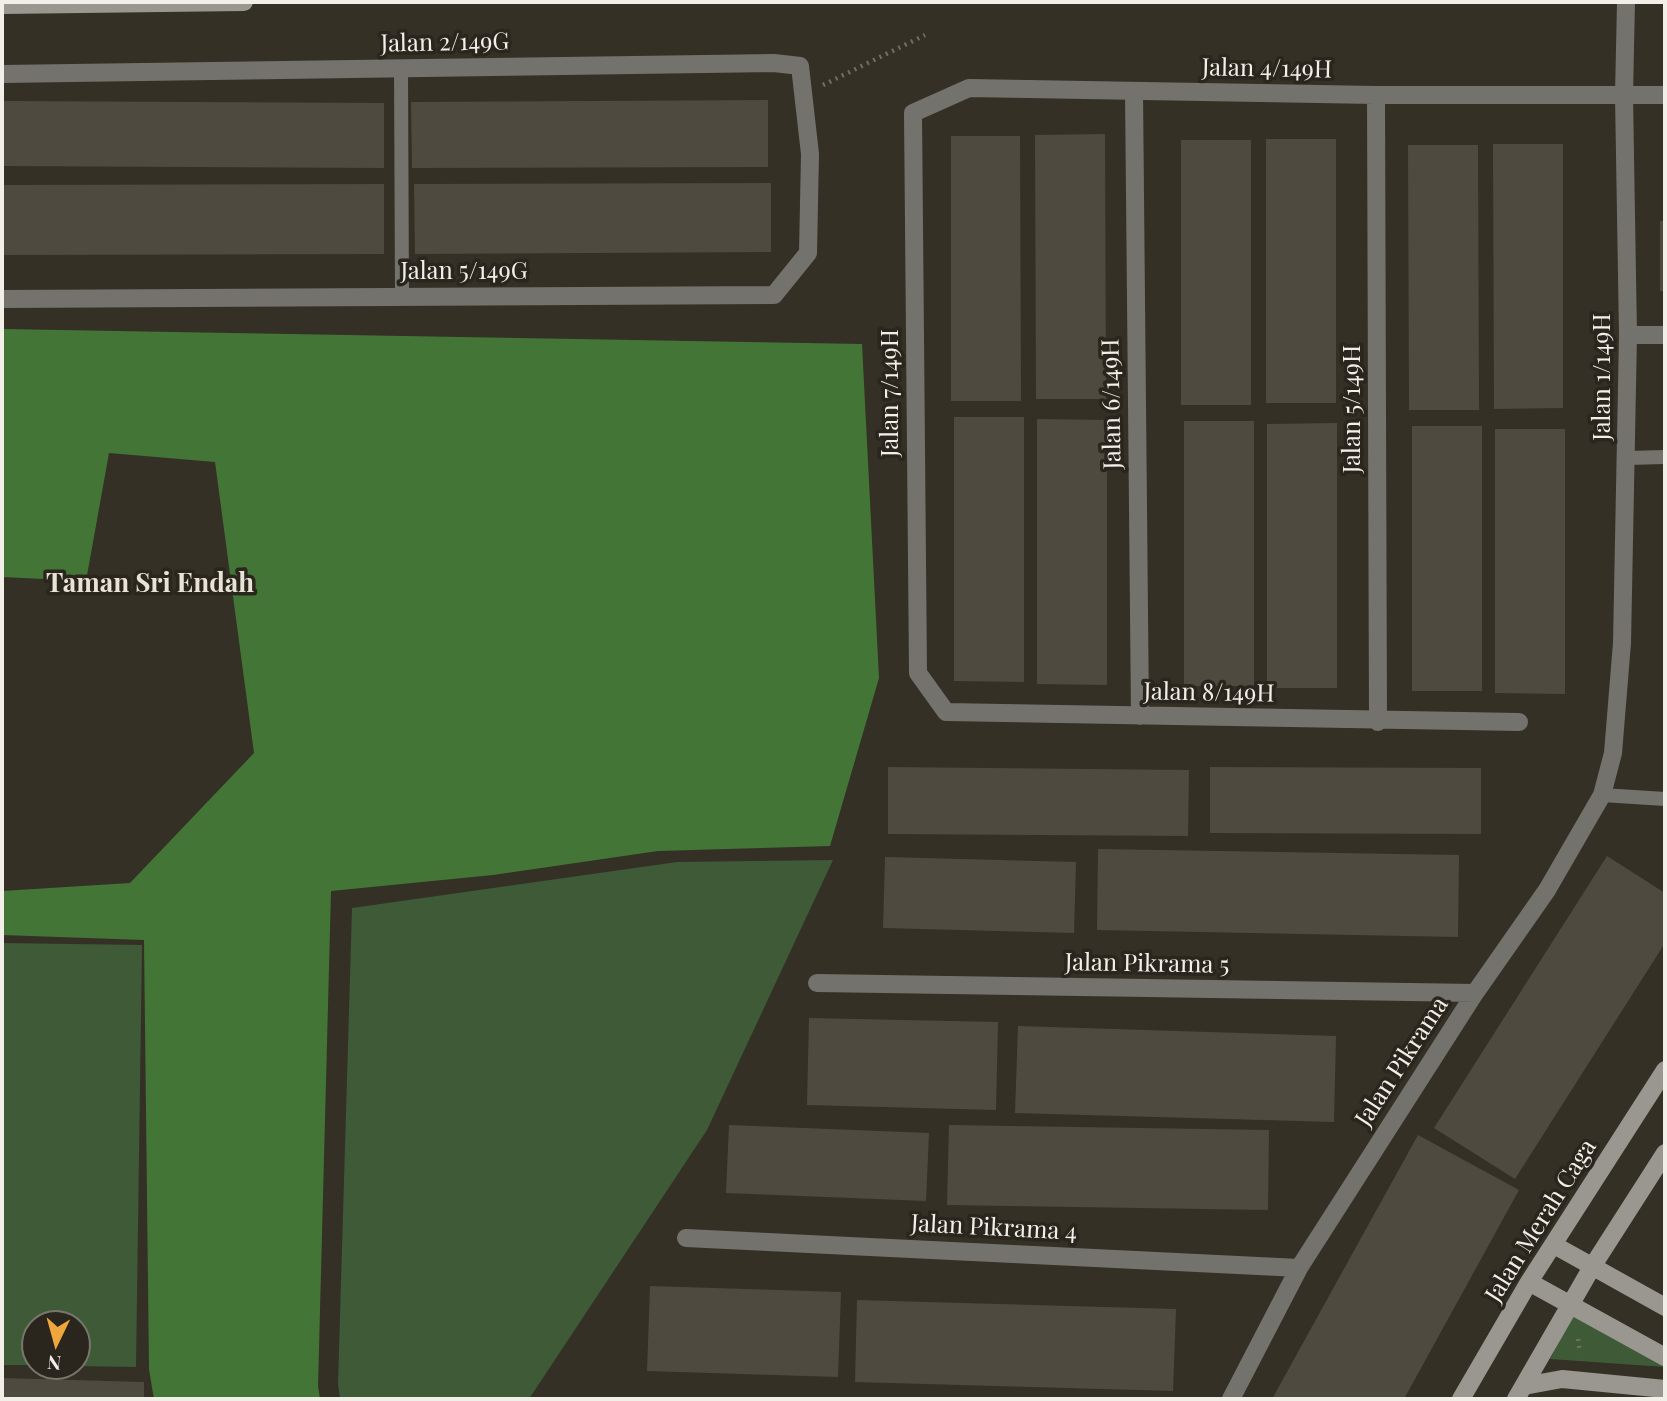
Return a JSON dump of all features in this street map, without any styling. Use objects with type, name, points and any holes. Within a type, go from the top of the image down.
[{"type":"street","points":[[2,5],[244,2]]},
{"type":"street","name":"Jalan 1/149H","points":[[1613,753],[1622,643],[1627,458],[1624,95],[1626,2]]},
{"type":"street","name":"Jalan 2/149G","points":[[2,74],[774,63],[800,66],[810,154]]},
{"type":"street","name":"Jalan 4/149H","points":[[913,113],[969,88],[1376,95],[1665,95]]},
{"type":"street","name":"Jalan 6/149H","points":[[1133,91],[1140,716]]},
{"type":"street","name":"Jalan 5/149H","points":[[1376,95],[1378,722]]},
{"type":"street","name":"Jalan 7/149H","points":[[913,113],[918,673]]},
{"type":"street","name":"Jalan 5/149G","points":[[2,299],[774,295],[808,253],[810,154]]},
{"type":"street","points":[[1628,335],[1665,334]]},
{"type":"street","name":"Jalan 8/149H","points":[[918,673],[946,712],[1378,722],[1519,722]]},
{"type":"street","name":"Jalan Pikrama","points":[[1231,1399],[1299,1268],[1475,993],[1547,890],[1602,795],[1613,753]]},
{"type":"street","name":"Jalan Pikrama 5","points":[[817,983],[1475,993]]},
{"type":"street","name":"Jalan Merah Caga","points":[[1461,1399],[1529,1282],[1665,1070]]},
{"type":"street","points":[[1520,1393],[1592,1267],[1665,1153]]},
{"type":"street","name":"Jalan Pikrama 4","points":[[686,1238],[1299,1268]]},
{"type":"street","points":[[1554,1245],[1665,1307]]},
{"type":"street","points":[[1529,1282],[1665,1357]]},
{"type":"street","points":[[1520,1393],[1562,1379],[1665,1389]]},
{"type":"lane","points":[[401,68],[402,297]]},
{"type":"lane","points":[[1627,458],[1665,457]]},
{"type":"lane","points":[[1602,795],[1665,799]]},
{"type":"path","points":[[803,95],[925,35]]},
{"type":"green space","points":[[2,329],[862,344],[879,678],[830,846],[658,851],[493,875],[331,891],[318,1386],[320,1399],[154,1399],[149,1369],[144,940],[2,935],[2,891],[130,883],[254,753],[215,462],[109,453],[86,581],[2,577]]},
{"type":"green space","points":[[833,860],[707,1130],[529,1399],[340,1399],[338,1384],[352,908],[677,862]]},
{"type":"green space","points":[[2,943],[142,945],[136,1367],[91,1366],[91,1310],[21,1310],[21,1365],[2,1365]]},
{"type":"green space","points":[[1574,1312],[1665,1365],[1665,1367],[1550,1359]]},
{"type":"building","points":[[768,100],[768,167],[412,168],[411,102]]},
{"type":"building","points":[[2,101],[384,103],[384,168],[2,166]]},
{"type":"building","points":[[1105,134],[1106,399],[1036,399],[1035,135]]},
{"type":"building","points":[[951,136],[1020,136],[1021,401],[951,401]]},
{"type":"building","points":[[1266,139],[1336,139],[1336,403],[1266,403]]},
{"type":"building","points":[[1181,140],[1251,140],[1251,405],[1181,405]]},
{"type":"building","points":[[1493,144],[1563,144],[1563,408],[1494,409]]},
{"type":"building","points":[[1408,145],[1478,145],[1479,410],[1409,410]]},
{"type":"building","points":[[771,183],[771,252],[415,254],[414,184]]},
{"type":"building","points":[[384,184],[384,254],[2,255],[2,185]]},
{"type":"building","points":[[1660,221],[1665,221],[1665,291],[1660,291]]},
{"type":"building","points":[[954,417],[1024,417],[1024,682],[954,681]]},
{"type":"building","points":[[1037,419],[1107,420],[1107,685],[1037,684]]},
{"type":"building","points":[[1184,421],[1254,421],[1254,686],[1184,686]]},
{"type":"building","points":[[1337,423],[1337,688],[1267,688],[1267,424]]},
{"type":"building","points":[[1412,426],[1482,426],[1482,691],[1412,691]]},
{"type":"building","points":[[1495,429],[1565,429],[1565,694],[1495,693]]},
{"type":"building","points":[[888,767],[1189,770],[1188,836],[888,834]]},
{"type":"building","points":[[1210,767],[1481,768],[1481,834],[1210,833]]},
{"type":"building","points":[[1098,849],[1459,855],[1458,937],[1097,930]]},
{"type":"building","points":[[1607,856],[1665,893],[1665,943],[1515,1179],[1434,1128]]},
{"type":"building","points":[[885,857],[1076,862],[1074,933],[883,928]]},
{"type":"building","points":[[809,1018],[998,1022],[996,1110],[807,1105]]},
{"type":"building","points":[[1018,1026],[1336,1036],[1334,1122],[1015,1113]]},
{"type":"building","points":[[729,1125],[929,1133],[926,1201],[726,1193]]},
{"type":"building","points":[[949,1125],[1269,1130],[1268,1210],[947,1205]]},
{"type":"building","points":[[1418,1135],[1519,1190],[1404,1399],[1272,1399]]},
{"type":"building","points":[[650,1286],[841,1292],[838,1377],[647,1371]]},
{"type":"building","points":[[857,1300],[1176,1309],[1173,1391],[855,1382]]},
{"type":"building","points":[[2,1378],[144,1382],[144,1399],[2,1399]]},
{"type":"district","name":"Taman Sri Endah","points":[[150,584]]}]
